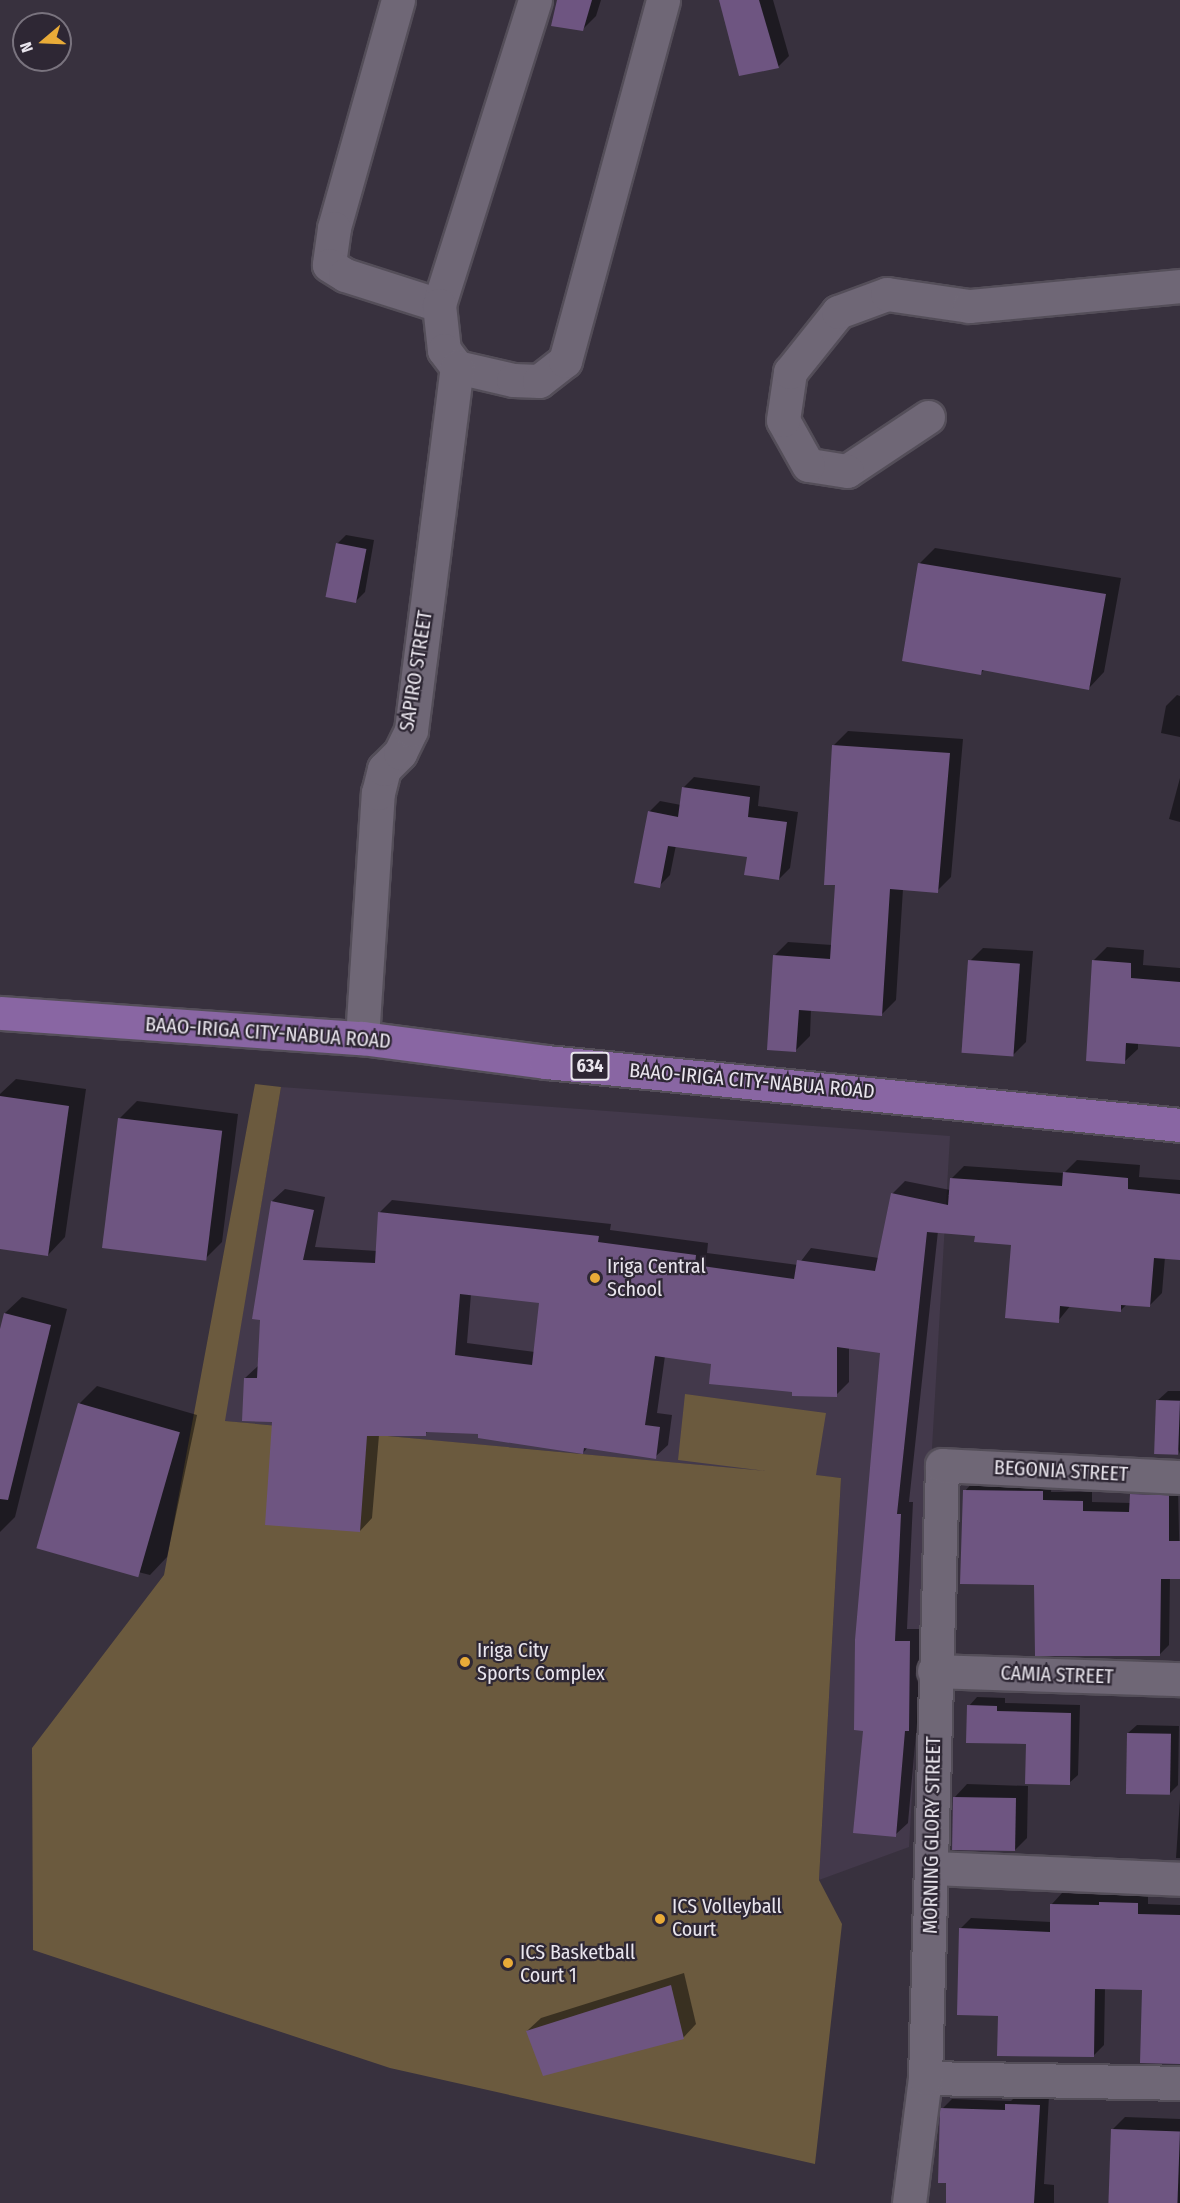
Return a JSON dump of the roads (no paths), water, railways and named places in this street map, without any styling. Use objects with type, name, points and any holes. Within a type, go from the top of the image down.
[{"type":"main road","name":"BAAO-IRIGA CITY-NABUA ROAD","points":[[0,1013],[362,1038],[538,1061],[1180,1125]]},
{"type":"street","points":[[398,0],[334,228],[329,265],[345,275],[439,305]]},
{"type":"street","points":[[536,0],[439,305],[444,350],[457,367],[513,380],[539,381],[565,361],[663,0]]},
{"type":"street","points":[[928,417],[847,471],[808,465],[783,420],[790,372],[838,312],[887,294],[969,306],[1180,286]]},
{"type":"street","name":"SAPIRO STREET","points":[[362,1038],[378,793],[384,769],[400,753],[411,730],[457,367]]},
{"type":"street","name":"BEGONIA STREET","points":[[942,1465],[1180,1477]]},
{"type":"street","name":"MORNING GLORY STREET","points":[[909,2203],[925,2078],[933,1868],[934,1671],[942,1465]]},
{"type":"street","name":"CAMIA STREET","points":[[934,1671],[1180,1679]]},
{"type":"street","points":[[933,1868],[1180,1879]]},
{"type":"street","points":[[925,2078],[1180,2084]]},
{"type":"place","name":"Iriga Central School","points":[[595,1278]]},
{"type":"place","name":"Iriga City Sports Complex","points":[[465,1662]]},
{"type":"place","name":"ICS Volleyball Court","points":[[660,1919]]},
{"type":"place","name":"ICS Basketball Court 1","points":[[508,1963]]}]
